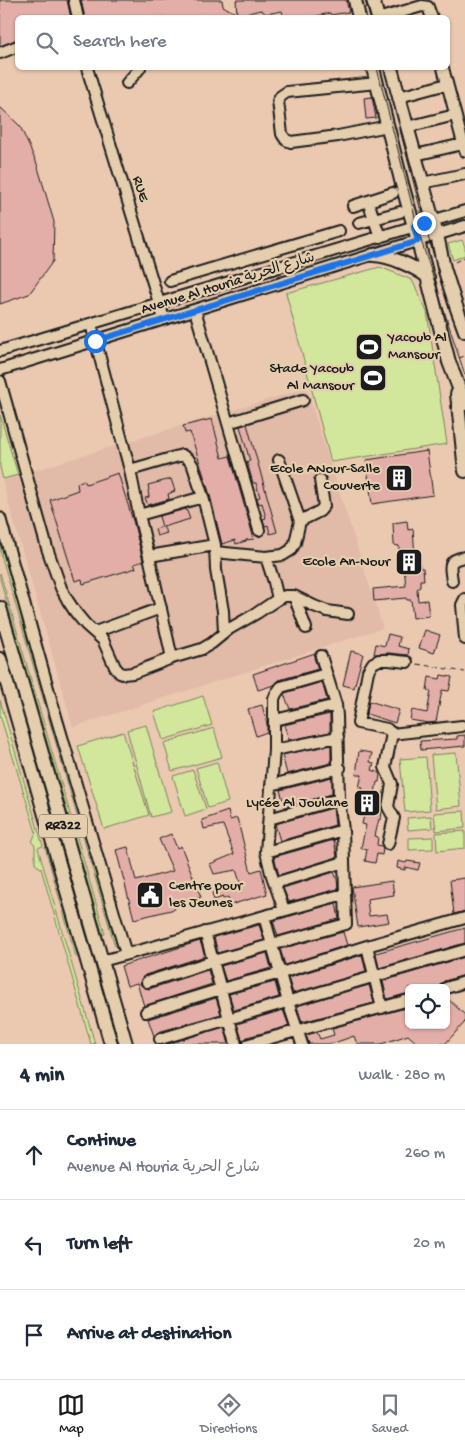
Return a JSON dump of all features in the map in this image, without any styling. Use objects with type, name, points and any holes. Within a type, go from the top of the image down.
[{"type":"main road","points":[[355,0],[358,15]]},
{"type":"main road","points":[[373,0],[378,15]]},
{"type":"main road","points":[[374,70],[449,362],[465,404]]},
{"type":"main road","points":[[392,70],[422,184],[438,235],[444,268],[465,331]]},
{"type":"main road","points":[[373,255],[384,256],[428,277]]},
{"type":"main road","points":[[455,377],[465,470]]},
{"type":"main road","name":"RR322","points":[[0,608],[126,1044]]},
{"type":"main road","name":"RR322","points":[[0,660],[112,1044]]},
{"type":"street","points":[[74,0],[77,15]]},
{"type":"street","points":[[390,15],[422,6],[428,7],[431,15]]},
{"type":"street","points":[[0,53],[15,47]]},
{"type":"street","name":"RUE","points":[[88,70],[164,319]]},
{"type":"street","points":[[126,83],[138,70]]},
{"type":"street","points":[[415,155],[464,148],[444,70]]},
{"type":"street","points":[[377,83],[287,92],[278,101],[282,134],[286,140],[291,142],[338,136],[388,126]]},
{"type":"street","points":[[399,97],[447,84]]},
{"type":"street","points":[[407,127],[455,115]]},
{"type":"street","points":[[422,184],[465,174]]},
{"type":"street","points":[[353,206],[393,193]]},
{"type":"street","points":[[368,201],[380,237]]},
{"type":"street","name":"Avenue Al Houria شارع الحرية","points":[[0,351],[465,211]]},
{"type":"street","points":[[359,223],[400,212]]},
{"type":"street","name":"Avenue Al Houria شارع الحرية","points":[[0,370],[465,226]]},
{"type":"street","points":[[170,281],[339,231]]},
{"type":"street","points":[[186,277],[191,294]]},
{"type":"street","points":[[196,310],[259,530]]},
{"type":"street","points":[[91,324],[130,470],[172,658]]},
{"type":"street","points":[[0,381],[46,548],[61,588],[76,613],[103,640],[117,671],[122,674],[133,673],[202,649],[238,622],[285,596],[294,596],[327,611],[348,614]]},
{"type":"street","points":[[228,423],[303,400]]},
{"type":"street","points":[[130,470],[182,455],[193,466],[203,497],[215,548],[224,633]]},
{"type":"street","points":[[149,556],[215,548],[266,557],[283,555],[291,550],[295,543],[300,521],[279,460]]},
{"type":"street","points":[[300,521],[320,511],[324,506],[320,480]]},
{"type":"street","points":[[139,515],[203,497]]},
{"type":"street","points":[[0,518],[126,954]]},
{"type":"street","points":[[266,557],[278,599]]},
{"type":"street","points":[[452,581],[451,562],[454,559],[465,557]]},
{"type":"street","points":[[294,596],[306,628]]},
{"type":"street","points":[[465,600],[462,605],[465,639]]},
{"type":"street","points":[[94,632],[161,608]]},
{"type":"street","points":[[147,982],[213,961],[344,925],[346,922],[336,705],[322,656]]},
{"type":"street","points":[[392,734],[388,729],[358,723],[368,671],[373,663],[379,660],[407,662]]},
{"type":"street","points":[[284,910],[266,852],[274,750],[274,699],[281,687],[326,674]]},
{"type":"street","points":[[275,720],[336,705]]},
{"type":"street","points":[[392,734],[462,726]]},
{"type":"street","points":[[388,844],[394,818],[388,807],[392,784],[385,767],[392,734]]},
{"type":"street","points":[[274,750],[338,737]]},
{"type":"street","points":[[270,785],[340,768]]},
{"type":"street","points":[[269,818],[339,799]]},
{"type":"street","points":[[266,852],[343,830]]},
{"type":"street","points":[[275,883],[344,862]]},
{"type":"street","points":[[102,961],[344,894]]},
{"type":"street","points":[[264,916],[302,1044]]},
{"type":"street","points":[[146,1012],[221,989],[281,974],[367,946],[465,918]]},
{"type":"street","points":[[205,932],[236,1044]]},
{"type":"street","points":[[367,946],[382,1008]]},
{"type":"street","points":[[160,1039],[465,950]]},
{"type":"street","points":[[450,987],[465,982]]},
{"type":"street","points":[[249,1044],[405,1001]]},
{"type":"path","points":[[452,263],[465,258]]},
{"type":"path","points":[[407,662],[465,672]]},
{"type":"shaded area","points":[[306,388],[383,628],[73,727],[2,480]]},
{"type":"green space","points":[[462,240],[465,247],[465,255],[453,260],[448,244]]},
{"type":"green space","name":"Stade Yacoub Al Mansour","points":[[380,267],[412,280],[427,312],[447,444],[331,462],[286,293]]},
{"type":"green space","points":[[0,415],[18,475],[3,479],[0,467]]},
{"type":"green space","points":[[0,543],[117,946],[115,946],[0,551]]},
{"type":"green space","points":[[0,573],[105,934],[103,935],[0,579]]},
{"type":"green space","points":[[203,696],[212,725],[163,740],[154,712]]},
{"type":"green space","points":[[0,700],[43,846],[38,848],[95,1044],[91,1044],[41,868],[35,864],[35,846],[32,842],[36,832],[0,715]]},
{"type":"green space","points":[[146,725],[171,812],[151,817],[127,730]]},
{"type":"green space","points":[[214,728],[222,757],[172,771],[164,743]]},
{"type":"green space","points":[[123,732],[149,815],[104,829],[78,746]]},
{"type":"green space","points":[[456,753],[461,806],[436,809],[431,755]]},
{"type":"green space","points":[[426,757],[430,810],[405,812],[400,759]]},
{"type":"green space","points":[[217,762],[228,802],[208,808],[196,768]]},
{"type":"green space","points":[[193,770],[206,809],[185,816],[173,776]]},
{"type":"green space","points":[[464,811],[465,828],[436,831],[434,813]]},
{"type":"green space","points":[[431,816],[432,828],[408,830],[407,818]]},
{"type":"green space","points":[[465,831],[465,848],[437,851],[436,833]]},
{"type":"green space","points":[[433,837],[433,849],[409,850],[409,838]]},
{"type":"green space","points":[[46,847],[78,957],[76,957]]},
{"type":"building","points":[[0,0],[67,0],[70,15],[15,15],[15,40],[0,46]]},
{"type":"building","points":[[81,0],[222,0],[223,6],[237,14],[236,0],[346,0],[349,12],[331,15],[330,13],[321,15],[283,15],[282,11],[266,14],[261,10],[240,15],[84,15]]},
{"type":"building","points":[[372,97],[376,118],[366,119],[364,98]]},
{"type":"building","points":[[0,107],[20,126],[37,164],[54,222],[53,261],[29,294],[0,304]]},
{"type":"building","points":[[212,419],[222,458],[230,456],[254,539],[236,544],[235,540],[222,544],[210,495],[190,432],[185,433],[183,426]]},
{"type":"building","points":[[247,424],[277,532],[270,534],[268,525],[265,526],[263,519],[266,518],[262,503],[259,504],[257,498],[260,497],[256,483],[253,483],[247,462],[250,461],[240,426]]},
{"type":"building","name":"Ecole ANour-Salle Couverte","points":[[427,451],[433,495],[372,504],[366,460]]},
{"type":"building","points":[[118,473],[143,561],[134,564],[136,568],[83,584],[82,579],[75,581],[50,500],[78,490],[77,483],[84,480],[86,484]]},
{"type":"building","points":[[171,479],[175,491],[168,494],[169,499],[148,505],[145,498],[149,497],[148,485]]},
{"type":"building","points":[[186,509],[190,519],[163,527],[167,533],[157,536],[155,529],[162,527],[159,516]]},
{"type":"building","name":"Ecole An-Nour","points":[[407,521],[408,530],[413,529],[415,556],[419,555],[420,568],[423,568],[424,580],[420,580],[420,587],[417,589],[418,601],[427,600],[429,616],[413,618],[411,600],[406,598],[374,601],[373,589],[406,586],[404,568],[400,568],[399,546],[394,545],[393,523]]},
{"type":"building","points":[[425,630],[440,635],[434,653],[419,648]]},
{"type":"building","points":[[388,634],[400,637],[398,646],[409,649],[408,655],[374,654],[376,644],[385,646]]},
{"type":"building","points":[[351,651],[363,654],[354,688],[343,685]]},
{"type":"building","points":[[315,653],[314,658],[318,669],[279,680],[274,685],[258,690],[253,674]]},
{"type":"building","points":[[441,675],[452,677],[449,691],[442,690],[436,722],[429,723],[410,720],[412,710],[427,713],[431,691],[427,690],[429,677],[440,679]]},
{"type":"building","points":[[322,682],[327,700],[290,709],[285,693]]},
{"type":"building","points":[[369,701],[399,710],[395,723],[367,714]]},
{"type":"building","points":[[262,705],[267,732],[256,736],[248,709]]},
{"type":"building","points":[[330,714],[330,732],[289,740],[284,725]]},
{"type":"building","points":[[465,735],[465,746],[421,750],[420,741],[457,739],[457,736]]},
{"type":"building","points":[[331,745],[331,763],[287,774],[282,755]]},
{"type":"building","name":"Lycée Al Joulane","points":[[359,751],[372,753],[370,762],[374,763],[372,770],[380,773],[374,799],[376,799],[375,807],[382,810],[381,820],[379,819],[375,836],[378,837],[377,845],[383,848],[382,855],[377,854],[375,863],[365,861],[367,849],[361,848],[366,825],[362,824],[365,811],[358,810],[363,788],[359,787],[362,775],[356,775]]},
{"type":"building","points":[[332,777],[332,794],[285,807],[280,790]]},
{"type":"building","points":[[333,808],[335,825],[280,841],[275,824]]},
{"type":"building","points":[[228,811],[230,820],[237,818],[251,872],[261,869],[267,894],[230,905],[228,897],[214,900],[212,893],[241,885],[236,870],[214,874],[210,864],[234,854],[223,825],[204,829],[202,820]]},
{"type":"building","points":[[171,834],[177,848],[181,846],[201,897],[174,907],[175,909],[134,919],[116,850],[128,847],[136,881],[173,871],[159,839]]},
{"type":"building","points":[[334,840],[337,857],[279,875],[274,857]]},
{"type":"building","points":[[398,861],[420,863],[418,870],[405,867],[405,870],[397,868]]},
{"type":"building","points":[[334,872],[338,889],[289,902],[283,888]]},
{"type":"building","points":[[465,878],[465,911],[454,914],[450,880]]},
{"type":"building","points":[[392,881],[394,895],[367,899],[369,916],[387,914],[389,922],[358,927],[352,887]]},
{"type":"building","points":[[336,903],[339,919],[278,936],[273,921]]},
{"type":"building","points":[[259,925],[264,940],[218,953],[214,937]]},
{"type":"building","points":[[465,928],[465,943],[379,968],[376,953]]},
{"type":"building","points":[[343,932],[347,945],[285,965],[280,949]]},
{"type":"building","points":[[200,941],[205,956],[145,975],[140,984],[149,989],[208,970],[212,984],[144,1006],[137,983],[127,986],[121,966]]},
{"type":"building","points":[[267,953],[271,968],[226,981],[221,966]]},
{"type":"building","points":[[362,955],[366,972],[293,993],[288,978]]},
{"type":"building","points":[[465,957],[465,975],[444,981],[442,984],[405,984],[405,994],[387,999],[383,981]]},
{"type":"building","points":[[275,982],[279,997],[234,1010],[229,994]]},
{"type":"building","points":[[369,985],[374,1003],[302,1022],[297,1006]]},
{"type":"building","points":[[216,998],[221,1014],[158,1032],[154,1036],[148,1019]]},
{"type":"building","points":[[450,1001],[465,1015],[465,1022],[445,1044],[418,1044],[408,1035],[381,1044],[357,1044],[354,1036],[331,1044],[309,1044],[306,1035],[317,1032],[320,1039],[334,1035],[332,1028],[405,1008],[405,1029],[450,1029]]},
{"type":"building","points":[[283,1010],[289,1026],[247,1037],[243,1042],[237,1024]]},
{"type":"building","points":[[224,1027],[229,1044],[167,1044]]},
{"type":"tram line","points":[[365,0],[369,15]]},
{"type":"tram line","points":[[378,70],[421,240],[465,375]]},
{"type":"tram line","points":[[400,130],[439,273]]},
{"type":"place","name":"Yacoub Al Mansour","points":[[369,347]]},
{"type":"place","name":"Stade Yacoub Al Mansour","points":[[373,378]]},
{"type":"place","name":"Ecole ANour-Salle Couverte","points":[[399,478]]},
{"type":"place","name":"Ecole An-Nour","points":[[409,562]]},
{"type":"place","name":"Lycée Al Joulane","points":[[367,803]]},
{"type":"place","name":"Centre pour les Jeunes","points":[[150,895]]},
{"type":"route","points":[[95,341],[418,241],[414,226],[424,223]]}]
